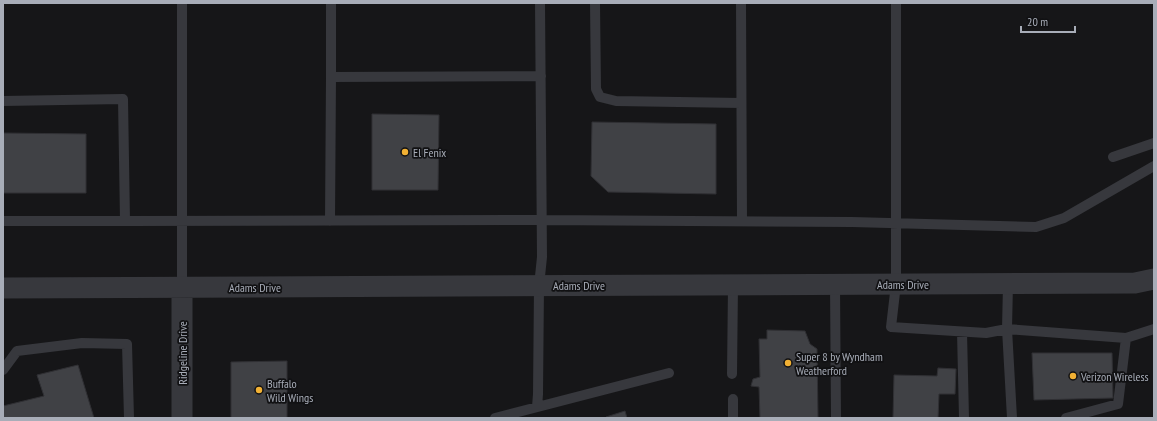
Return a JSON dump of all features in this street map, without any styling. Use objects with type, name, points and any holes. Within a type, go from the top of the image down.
[{"type":"street","name":"Adams Drive","points":[[3,288],[1008,284],[1135,283],[1154,279]]},
{"type":"street","name":"Ridgeline Drive","points":[[182,287],[182,418]]},
{"type":"lane","points":[[182,3],[182,287]]},
{"type":"lane","points":[[330,220],[331,3]]},
{"type":"lane","points":[[537,407],[539,286],[542,257],[540,3]]},
{"type":"lane","points":[[595,3],[596,89],[600,97],[616,100],[741,103]]},
{"type":"lane","points":[[741,3],[742,221]]},
{"type":"lane","points":[[896,3],[896,284],[892,327],[986,333],[1007,329],[1126,338],[1154,329]]},
{"type":"lane","points":[[331,77],[541,76]]},
{"type":"lane","points":[[3,101],[123,99],[125,221]]},
{"type":"lane","points":[[1113,157],[1154,143]]},
{"type":"lane","points":[[3,221],[742,221],[896,222],[1036,227],[1064,218],[1154,166]]},
{"type":"lane","points":[[835,284],[836,418]]},
{"type":"lane","points":[[1008,284],[1007,329],[1012,418]]},
{"type":"lane","points":[[732,374],[733,285]]},
{"type":"lane","points":[[962,332],[964,418]]},
{"type":"lane","points":[[1066,418],[1118,404],[1126,338]]},
{"type":"lane","points":[[3,370],[17,351],[82,343],[127,344],[129,418]]},
{"type":"lane","points":[[495,418],[670,372]]},
{"type":"lane","points":[[733,399],[733,418]]},
{"type":"building","name":"El Fenix","points":[[372,114],[439,115],[438,190],[372,190]]},
{"type":"building","points":[[592,122],[716,124],[716,194],[608,192],[591,176]]},
{"type":"building","points":[[3,133],[86,134],[86,193],[3,193]]},
{"type":"building","name":"Super 8 by Wyndham Weatherford","points":[[767,330],[805,331],[810,344],[817,349],[818,418],[760,418],[759,387],[751,386],[753,379],[760,377],[759,339],[767,339]]},
{"type":"building","name":"Verizon Wireless","points":[[1032,353],[1112,353],[1113,398],[1034,400]]},
{"type":"building","name":"Buffalo Wild Wings","points":[[287,361],[287,418],[231,418],[231,362]]},
{"type":"building","points":[[78,365],[94,418],[3,418],[3,406],[44,396],[37,375]]},
{"type":"building","points":[[938,368],[956,369],[955,394],[939,394],[938,418],[893,418],[894,375],[937,376]]},
{"type":"building","points":[[625,411],[627,418],[606,418],[606,417]]},
{"type":"place","name":"El Fenix","points":[[405,152]]},
{"type":"place","name":"Super 8 by Wyndham Weatherford","points":[[788,363]]},
{"type":"place","name":"Verizon Wireless","points":[[1073,376]]},
{"type":"place","name":"Buffalo Wild Wings","points":[[259,390]]}]
